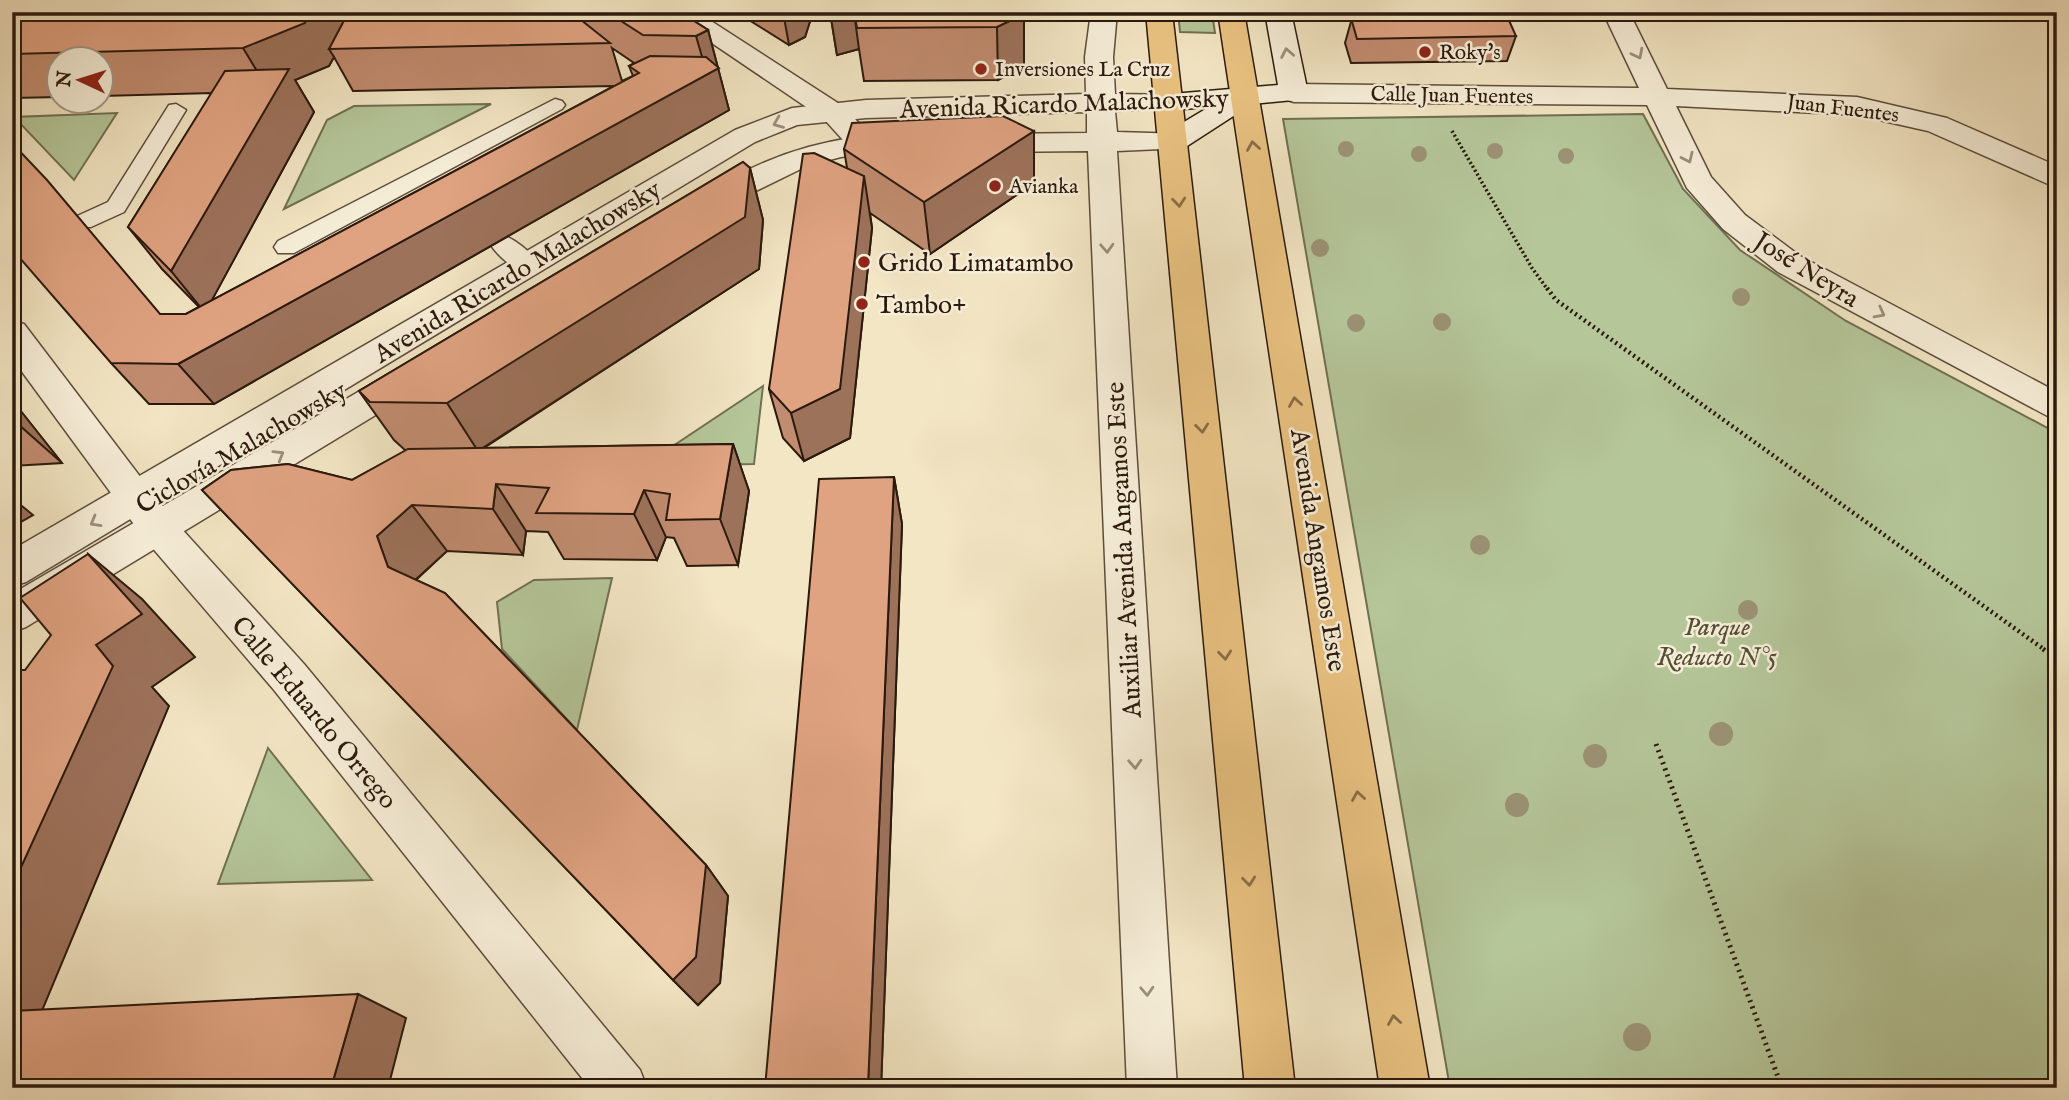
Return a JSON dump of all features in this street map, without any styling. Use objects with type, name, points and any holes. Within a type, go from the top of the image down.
[{"type":"main road","points":[[1159,12],[1270,1088]]},
{"type":"main road","name":"Avenida Angamos Este","points":[[1231,12],[1405,1088]]},
{"type":"street","points":[[679,12],[834,113],[863,144]]},
{"type":"street","name":"Auxiliar Avenida Angamos Este","points":[[1104,12],[1099,57],[1110,304],[1152,1088]]},
{"type":"street","points":[[1278,12],[1294,93]]},
{"type":"street","name":"José Neyra","points":[[1616,12],[1698,181],[1734,222],[1789,264],[2057,408]]},
{"type":"street","name":"Calle Juan Fuentes","points":[[1245,97],[1294,93],[1659,97]]},
{"type":"street","name":"Avenida Ricardo Malachowsky","points":[[675,223],[766,170],[803,154],[863,144],[942,143],[1103,123],[1170,101],[1245,97]]},
{"type":"street","name":"Avenida Ricardo Malachowsky","points":[[12,615],[146,513],[528,265],[745,136],[792,117],[866,109],[1103,123],[1174,141],[1245,97]]},
{"type":"street","name":"Juan Fuentes","points":[[1659,97],[1817,102],[1883,110],[1937,124],[2057,178]]},
{"type":"street","name":"Calle Eduardo Orrego","points":[[12,333],[146,513],[289,677],[622,1088]]},
{"type":"street","name":"Avenida Ricardo Malachowsky","points":[[12,570],[146,513],[439,362]]},
{"type":"lane","points":[[286,247],[555,105]]},
{"type":"lane","points":[[83,222],[116,207],[176,110]]},
{"type":"lane","points":[[418,177],[438,193]]},
{"type":"lane","points":[[499,242],[528,265]]},
{"type":"path","points":[[1431,95],[1532,268],[1556,300],[2057,659]]},
{"type":"path","points":[[1656,744],[1782,1088]]},
{"type":"green space","points":[[1178,12],[1212,12],[1215,33],[1180,32]]},
{"type":"green space","points":[[491,104],[284,209],[327,120],[354,106]]},
{"type":"green space","name":"Parque Reducto N°5","points":[[1643,114],[1683,189],[1740,250],[1846,321],[2057,433],[2057,1088],[1450,1088],[1283,119]]},
{"type":"green space","points":[[46,116],[115,116],[74,180],[14,117]]},
{"type":"green space","points":[[763,386],[754,464],[643,466]]},
{"type":"green space","points":[[612,578],[577,730],[502,649],[497,602],[534,580]]},
{"type":"green space","points":[[268,748],[372,880],[218,884]]},
{"type":"building","points":[[312,12],[305,23],[243,48],[116,51],[116,46],[46,46],[46,53],[12,54],[12,14]]},
{"type":"building","points":[[571,12],[610,43],[329,49],[348,13]]},
{"type":"building","points":[[607,12],[680,12],[708,30],[696,36],[643,35]]},
{"type":"building","points":[[854,12],[1024,14],[997,27],[857,28]]},
{"type":"building","points":[[1507,16],[1516,36],[1357,39],[1351,18]]},
{"type":"building","points":[[650,56],[706,57],[719,68],[178,364],[111,363],[12,249],[12,143],[47,180],[160,314],[186,314],[639,73],[629,66]]},
{"type":"building","points":[[289,69],[171,271],[128,227],[225,71]]},
{"type":"building","points":[[1003,116],[1034,131],[924,202],[844,149],[852,123]]},
{"type":"building","points":[[814,153],[864,176],[840,389],[791,413],[769,389],[803,154]]},
{"type":"building","points":[[743,162],[750,168],[745,217],[447,403],[370,402],[359,391]]},
{"type":"building","points":[[733,444],[720,519],[666,520],[670,494],[644,490],[634,514],[536,513],[549,488],[496,484],[493,509],[412,505],[377,536],[388,567],[445,593],[706,865],[696,957],[673,980],[202,490],[231,470],[288,464],[352,480],[408,449]]},
{"type":"building","points":[[894,477],[868,1086],[765,1088],[819,479]]},
{"type":"building","points":[[88,554],[142,614],[96,645],[113,666],[12,887],[12,670],[25,670],[51,635],[20,598]]},
{"type":"building","points":[[358,994],[331,1088],[12,1088],[12,1011]]},
{"type":"place","name":"Roky's","points":[[1425,52]]},
{"type":"place","name":"Inversiones La Cruz","points":[[981,69]]},
{"type":"place","name":"Avianka","points":[[995,186]]},
{"type":"place","name":"Grido Limatambo","points":[[864,262]]},
{"type":"place","name":"Tambo+","points":[[862,304]]}]
